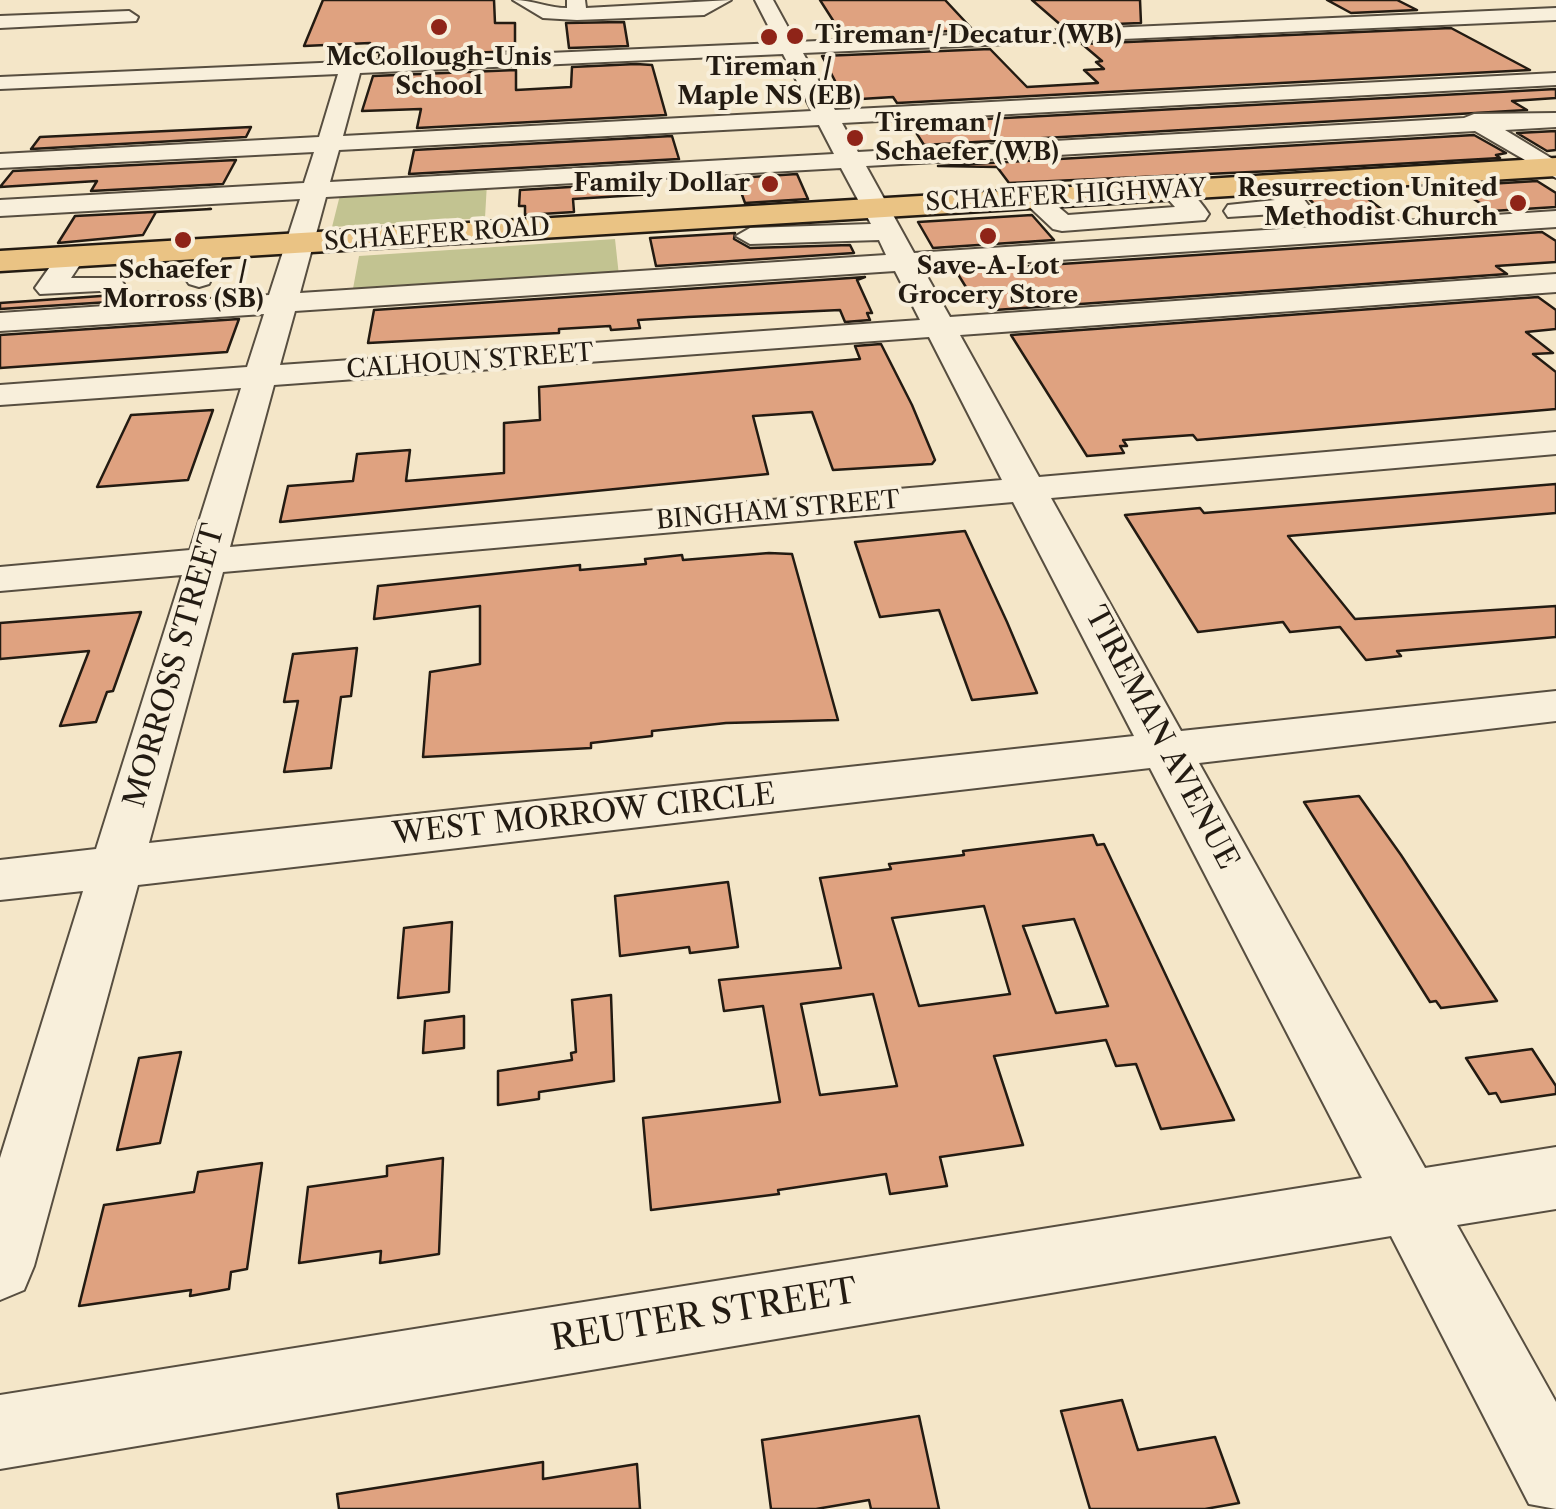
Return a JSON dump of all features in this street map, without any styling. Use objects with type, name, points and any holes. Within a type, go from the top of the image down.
[{"type":"main road","name":"SCHAEFER HIGHWAY","points":[[889,234],[1033,198],[1554,168]]},
{"type":"main road","name":"SCHAEFER ROAD","points":[[300,243],[639,211],[736,223],[889,234]]},
{"type":"main road","points":[[0,261],[252,255]]},
{"type":"street","points":[[522,0],[550,14],[576,7],[673,11],[704,8],[722,0]]},
{"type":"street","name":"TIREMAN AVENUE","points":[[764,0],[1556,1477]]},
{"type":"street","points":[[1288,8],[1350,46]]},
{"type":"street","points":[[673,11],[691,57]]},
{"type":"street","points":[[1129,12],[1159,19],[1123,20],[1138,34]]},
{"type":"street","points":[[883,48],[922,28],[1138,34],[1556,14]]},
{"type":"street","points":[[0,83],[352,67],[691,57],[794,58],[1026,28],[1030,20],[1061,18]]},
{"type":"street","points":[[0,22],[116,20]]},
{"type":"street","points":[[0,32],[116,20]]},
{"type":"street","points":[[0,43],[84,39],[97,36],[116,20]]},
{"type":"street","points":[[883,48],[935,112]]},
{"type":"street","points":[[1383,66],[1554,168]]},
{"type":"street","name":"MORROSS STREET","points":[[0,1266],[260,377],[252,255],[300,243],[352,67]]},
{"type":"street","points":[[0,161],[329,144],[717,114],[826,118],[1556,79]]},
{"type":"street","points":[[717,114],[734,166]]},
{"type":"street","points":[[846,154],[897,142],[885,123],[871,115]]},
{"type":"street","points":[[0,208],[734,166],[846,154],[1556,120]]},
{"type":"street","points":[[1374,130],[1432,174]]},
{"type":"street","points":[[1315,134],[1372,178]]},
{"type":"street","points":[[603,201],[639,211],[667,193],[661,170]]},
{"type":"street","points":[[702,174],[736,223],[756,271]]},
{"type":"street","points":[[1273,184],[1296,206],[1292,208]]},
{"type":"street","points":[[1172,190],[1196,214]]},
{"type":"street","points":[[1033,198],[1062,223],[1292,208],[1316,227],[1390,224],[1405,229]]},
{"type":"street","points":[[162,225],[252,255],[756,271],[889,234],[1405,229],[1556,219]]},
{"type":"street","points":[[17,291],[153,281],[198,289],[252,255]]},
{"type":"street","points":[[198,289],[252,255]]},
{"type":"street","points":[[198,289],[252,255]]},
{"type":"street","points":[[0,322],[252,255]]},
{"type":"street","points":[[50,288],[71,257]]},
{"type":"street","name":"CALHOUN STREET","points":[[0,396],[1556,283]]},
{"type":"street","name":"BINGHAM STREET","points":[[0,579],[1556,442]]},
{"type":"street","name":"WEST MORROW CIRCLE","points":[[0,880],[1556,706]]},
{"type":"street","name":"REUTER STREET","points":[[0,1432],[1556,1178]]},
{"type":"green space","points":[[487,183],[485,218],[332,227],[341,191]]},
{"type":"green space","points":[[615,239],[619,276],[352,294],[359,256]]},
{"type":"building","points":[[323,0],[494,0],[495,23],[515,23],[515,51],[379,57],[380,52],[368,52],[370,43],[304,46]]},
{"type":"building","points":[[820,0],[945,0],[973,30],[843,36]]},
{"type":"building","points":[[1032,0],[1140,0],[1141,23],[1062,26]]},
{"type":"building","points":[[1327,0],[1397,0],[1417,10],[1351,13]]},
{"type":"building","points":[[624,22],[628,46],[569,48],[566,23]]},
{"type":"building","points":[[1451,28],[1530,70],[897,103],[893,97],[845,100],[822,56],[990,49],[1027,87],[1098,83],[1084,70],[1104,69],[1096,62],[1102,61],[1082,44]]},
{"type":"building","points":[[652,65],[666,115],[417,128],[421,109],[362,111],[373,76],[516,70],[516,90],[571,87],[572,67]]},
{"type":"building","points":[[1556,89],[1556,98],[1512,101],[1527,110],[924,145],[910,123]]},
{"type":"building","points":[[251,127],[246,137],[31,149],[40,137]]},
{"type":"building","points":[[1556,131],[1556,150],[1547,151],[1517,133]]},
{"type":"building","points":[[1474,135],[1506,153],[1496,155],[1500,158],[1009,183],[997,167],[938,166]]},
{"type":"building","points":[[672,136],[679,159],[409,174],[414,150]]},
{"type":"building","points":[[236,160],[223,184],[91,191],[97,181],[0,187],[13,171]]},
{"type":"building","name":"Family Dollar","points":[[797,174],[808,199],[745,203],[736,178]]},
{"type":"building","points":[[1537,181],[1556,193],[1556,207],[1492,211],[1454,186]]},
{"type":"building","points":[[653,182],[655,194],[573,199],[574,212],[525,215],[525,206],[519,206],[520,190]]},
{"type":"building","points":[[1359,192],[1393,218],[1333,222],[1305,195]]},
{"type":"building","points":[[211,209],[156,212],[143,235],[58,243],[75,216]]},
{"type":"building","name":"Save-A-Lot Grocery Store","points":[[1032,215],[1054,240],[933,248],[918,222]]},
{"type":"building","points":[[1542,232],[1556,241],[1556,262],[1496,266],[1507,274],[995,310],[991,304],[977,305],[956,271]]},
{"type":"building","points":[[735,233],[734,239],[750,248],[850,245],[854,253],[656,266],[650,238]]},
{"type":"building","points":[[865,277],[857,280],[872,313],[867,313],[870,320],[845,322],[840,310],[638,320],[640,328],[611,330],[610,326],[559,329],[559,333],[368,343],[374,310]]},
{"type":"building","points":[[159,292],[156,299],[0,309],[0,303]]},
{"type":"building","points":[[1538,297],[1556,310],[1556,329],[1526,332],[1553,353],[1533,354],[1556,372],[1556,409],[1197,440],[1193,435],[1123,440],[1127,446],[1120,446],[1124,453],[1087,456],[1011,335]]},
{"type":"building","points":[[239,319],[227,352],[0,368],[0,335]]},
{"type":"building","points":[[881,344],[912,405],[935,460],[932,464],[833,470],[812,412],[753,416],[768,474],[280,522],[288,486],[353,481],[357,454],[410,450],[406,481],[504,473],[504,423],[540,420],[539,387],[860,359],[855,346]]},
{"type":"building","points":[[213,410],[188,480],[97,487],[131,415]]},
{"type":"building","points":[[1556,484],[1556,513],[1288,536],[1355,619],[1556,606],[1556,637],[1397,651],[1401,656],[1366,660],[1340,627],[1290,632],[1283,622],[1198,632],[1125,515],[1200,508],[1204,513]]},
{"type":"building","points":[[965,531],[1037,693],[972,700],[939,610],[880,617],[855,542]]},
{"type":"building","points":[[792,554],[838,720],[726,723],[652,731],[652,736],[591,743],[591,748],[423,757],[430,672],[480,664],[480,606],[374,619],[378,586],[580,565],[580,570],[646,564],[645,559],[682,555],[683,560]]},
{"type":"building","points":[[141,612],[113,691],[107,692],[96,722],[60,726],[89,651],[0,659],[0,623]]},
{"type":"building","points":[[357,648],[351,696],[341,697],[331,768],[284,772],[298,701],[284,702],[293,654]]},
{"type":"building","points":[[1359,796],[1497,1001],[1441,1008],[1436,1001],[1430,1002],[1304,802]]},
{"type":"building","points":[[1093,835],[1097,845],[1104,844],[1234,1120],[1161,1129],[1136,1064],[1116,1066],[1106,1040],[994,1056],[1023,1145],[940,1157],[947,1186],[890,1194],[886,1174],[778,1190],[779,1194],[651,1210],[643,1118],[780,1102],[763,1006],[724,1011],[719,980],[841,968],[820,878],[891,869],[889,864],[964,855],[963,851]],"holes":[[[984,906],[1010,994],[919,1006],[892,918]],[[1074,919],[1108,1006],[1056,1013],[1023,926]],[[873,994],[897,1086],[820,1095],[801,1004]]]},
{"type":"building","points":[[728,882],[738,947],[690,953],[689,947],[620,956],[615,896]]},
{"type":"building","points":[[452,922],[449,992],[398,998],[404,928]]},
{"type":"building","points":[[611,995],[614,1081],[539,1092],[539,1099],[498,1105],[498,1071],[572,1060],[571,1053],[576,1052],[572,1000]]},
{"type":"building","points":[[464,1016],[464,1048],[423,1053],[425,1021]]},
{"type":"building","points":[[1532,1049],[1556,1086],[1556,1094],[1501,1102],[1496,1093],[1489,1094],[1466,1058]]},
{"type":"building","points":[[181,1052],[160,1143],[117,1150],[139,1058]]},
{"type":"building","points":[[443,1158],[439,1254],[380,1263],[381,1251],[299,1263],[308,1187],[387,1176],[387,1166]]},
{"type":"building","points":[[262,1163],[247,1269],[231,1272],[229,1289],[190,1296],[191,1290],[79,1306],[104,1205],[194,1192],[198,1172]]},
{"type":"building","points":[[1122,1400],[1138,1450],[1215,1437],[1239,1503],[1205,1509],[1090,1509],[1061,1411]]},
{"type":"building","points":[[919,1416],[939,1509],[871,1509],[869,1500],[816,1509],[771,1509],[762,1440]]},
{"type":"building","points":[[543,1462],[543,1479],[637,1464],[640,1509],[339,1509],[337,1494]]},
{"type":"place","name":"McCollough-Unis School","points":[[439,27]]},
{"type":"place","name":"Tireman / Decatur (WB)","points":[[795,36]]},
{"type":"place","name":"Tireman / Maple NS (EB)","points":[[769,37]]},
{"type":"place","name":"Tireman / Schaefer (WB)","points":[[855,138]]},
{"type":"place","name":"Family Dollar","points":[[770,184]]},
{"type":"place","name":"Resurrection United Methodist Church","points":[[1518,203]]},
{"type":"place","name":"Save-A-Lot Grocery Store","points":[[988,236]]},
{"type":"place","name":"Schaefer / Morross (SB)","points":[[183,240]]}]
